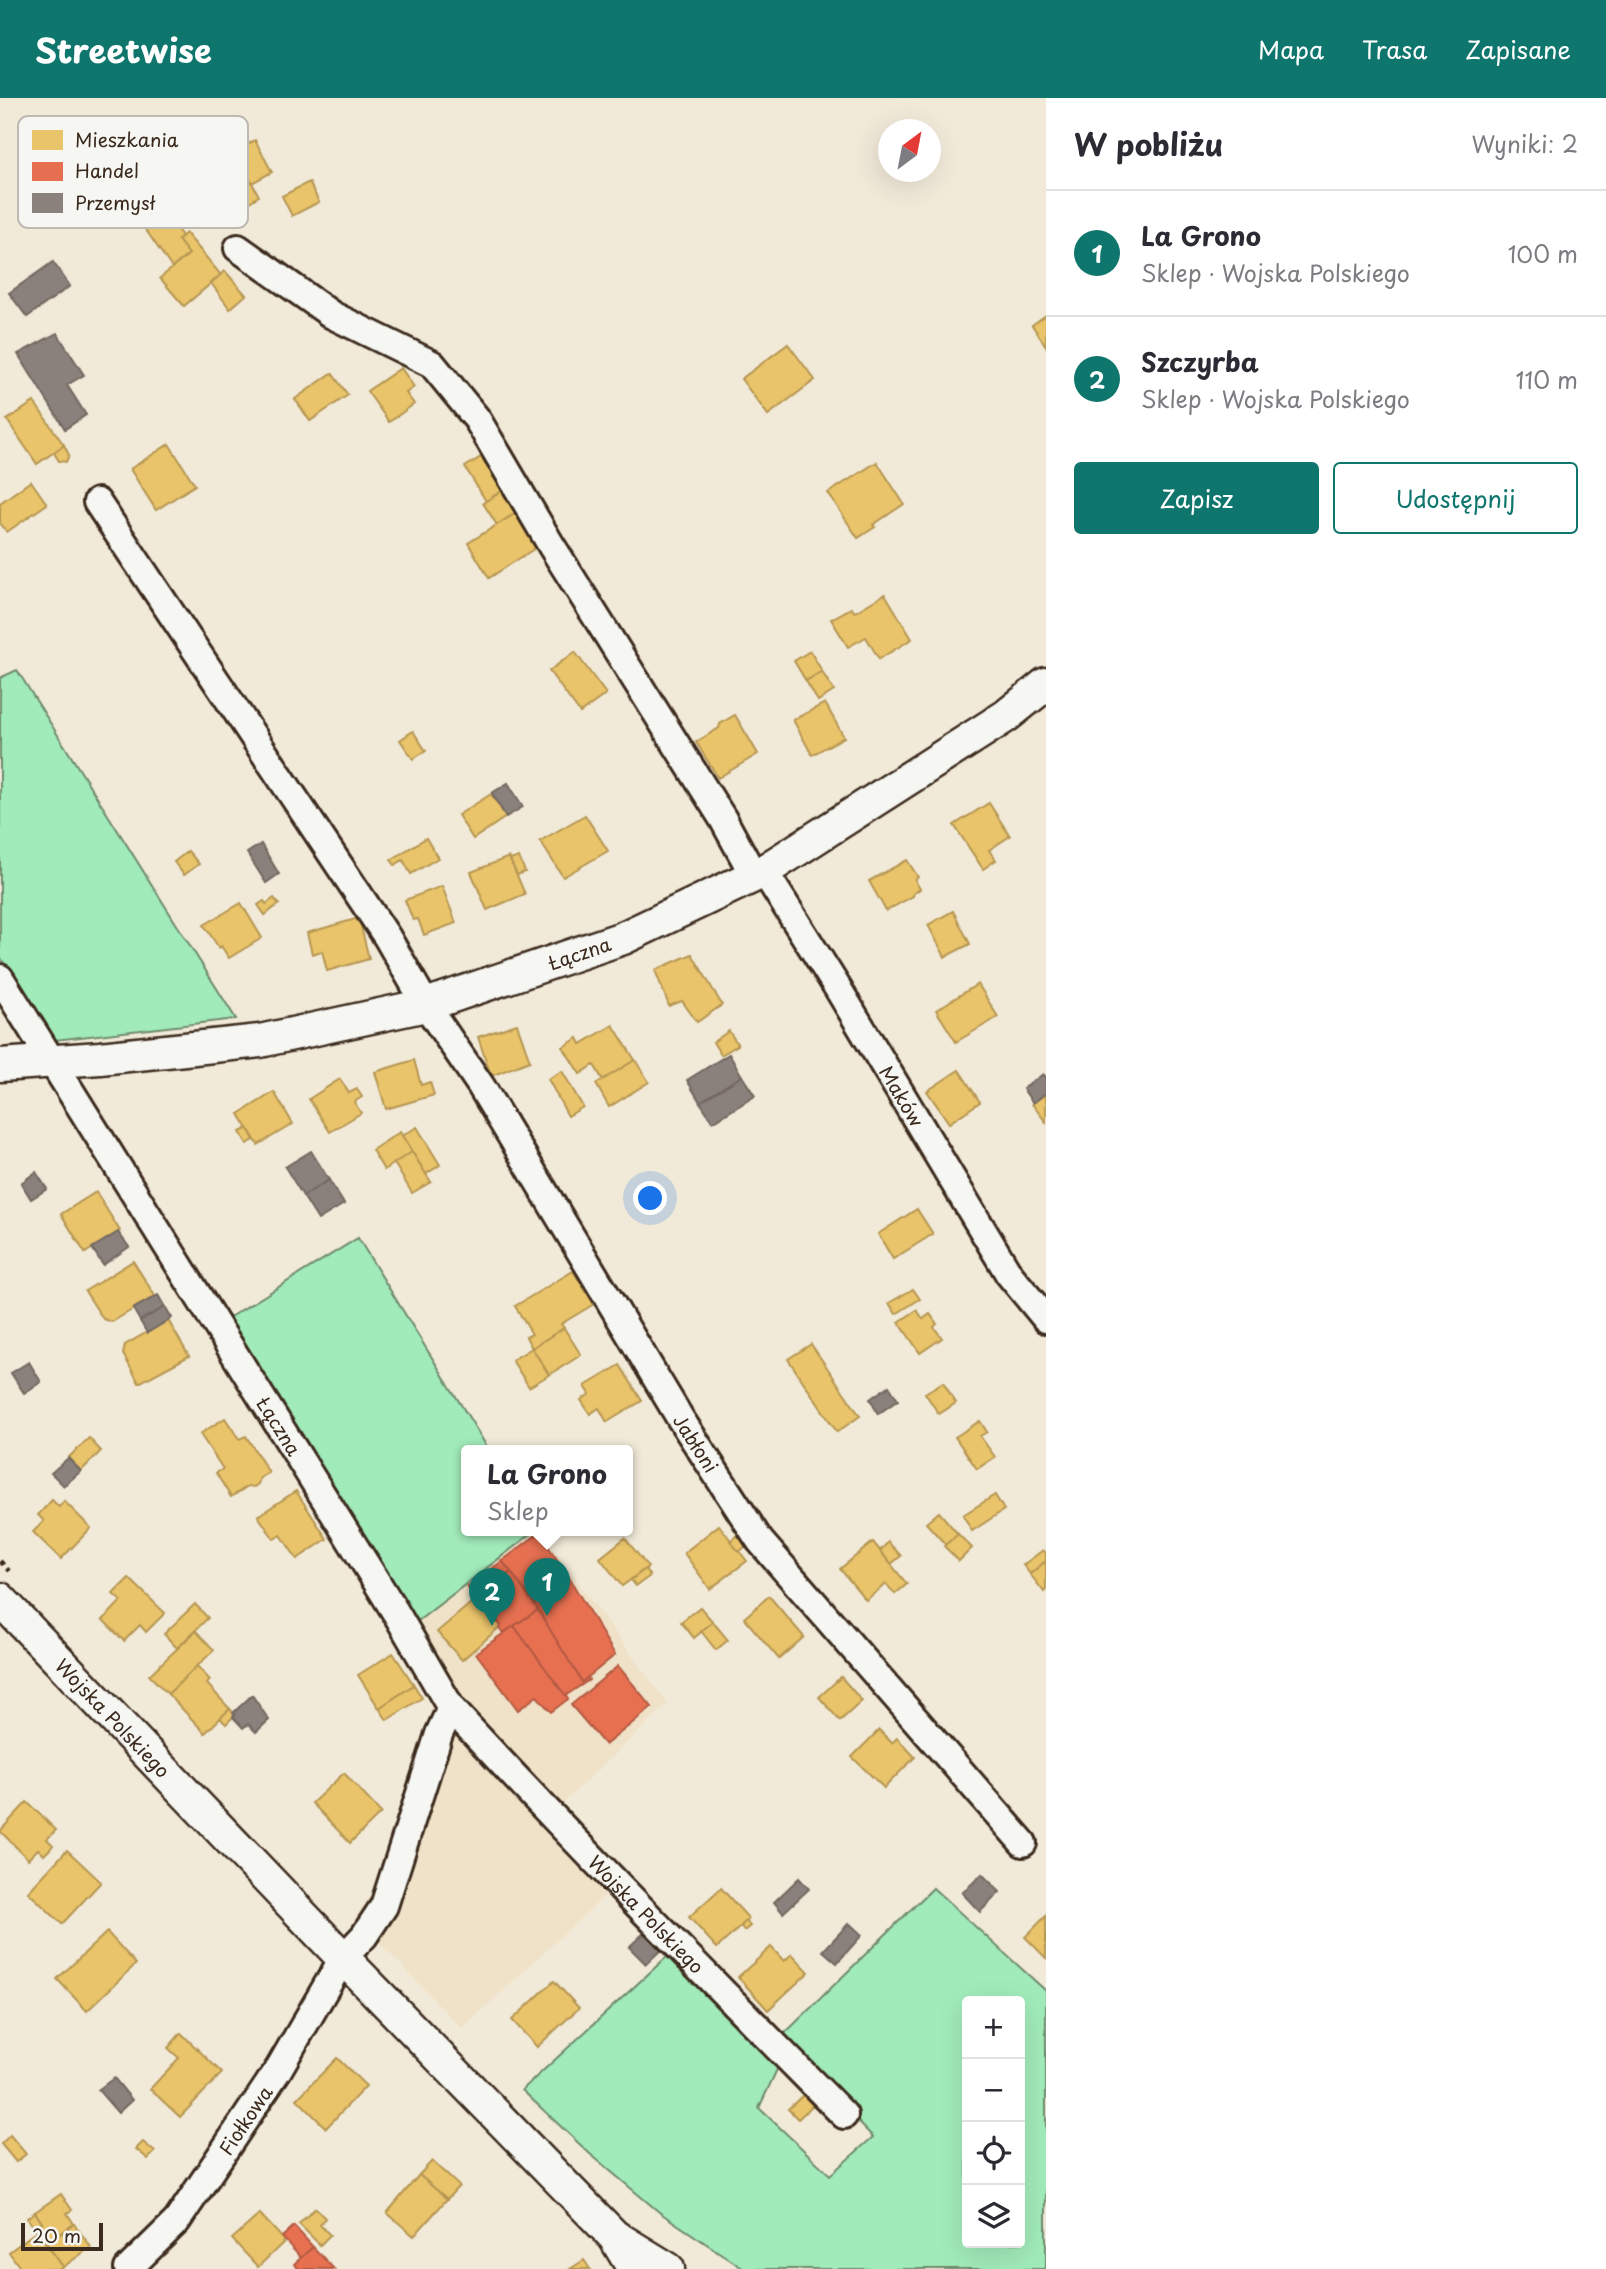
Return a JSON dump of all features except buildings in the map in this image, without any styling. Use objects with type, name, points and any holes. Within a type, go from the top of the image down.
[{"type":"street","name":"Maków","points":[[238,247],[332,315],[432,365],[477,419],[551,545],[723,819],[837,987],[1009,1274],[1046,1319]]},
{"type":"street","name":"Jabłoni","points":[[97,502],[387,937],[426,1005],[481,1086],[680,1418],[761,1541],[1023,1843]]},
{"type":"street","name":"Łączna","points":[[0,1065],[260,1041],[426,1005],[623,938],[759,873],[1006,716],[1046,684]]},
{"type":"street","name":"Łączna","points":[[0,978],[397,1613]]},
{"type":"street","name":"Wojska Polskiego","points":[[0,1599],[343,1958],[614,2236],[634,2269]]},
{"type":"street","name":"Wojska Polskiego","points":[[397,1613],[451,1708],[532,1796],[844,2115]]},
{"type":"street","points":[[343,1958],[384,1906],[439,1734],[451,1708]]},
{"type":"street","name":"Fiołkowa","points":[[128,2269],[177,2221],[278,2070],[343,1958]]},
{"type":"street","name":"Wojska Polskiego","points":[[614,2236],[668,2269]]},
{"type":"shaded area","points":[[528,1536],[543,1536],[668,1704],[545,1820],[611,1890],[462,2029],[355,1917],[371,1895],[434,1699],[414,1624]]},
{"type":"green space","points":[[17,670],[236,1019],[55,1040],[0,957],[0,678]]},
{"type":"green space","points":[[358,1238],[486,1445],[461,1445],[461,1536],[528,1536],[414,1624],[225,1320]]},
{"type":"green space","points":[[933,1888],[1046,1991],[1046,2269],[744,2269],[659,2212],[589,2153],[522,2090],[671,1953],[780,2063],[759,2108],[830,2175],[873,2137],[778,2040]]},
{"type":"place","name":"La Grono","points":[[547,1616]]},
{"type":"place","name":"Szczyrba","points":[[492,1626]]}]
